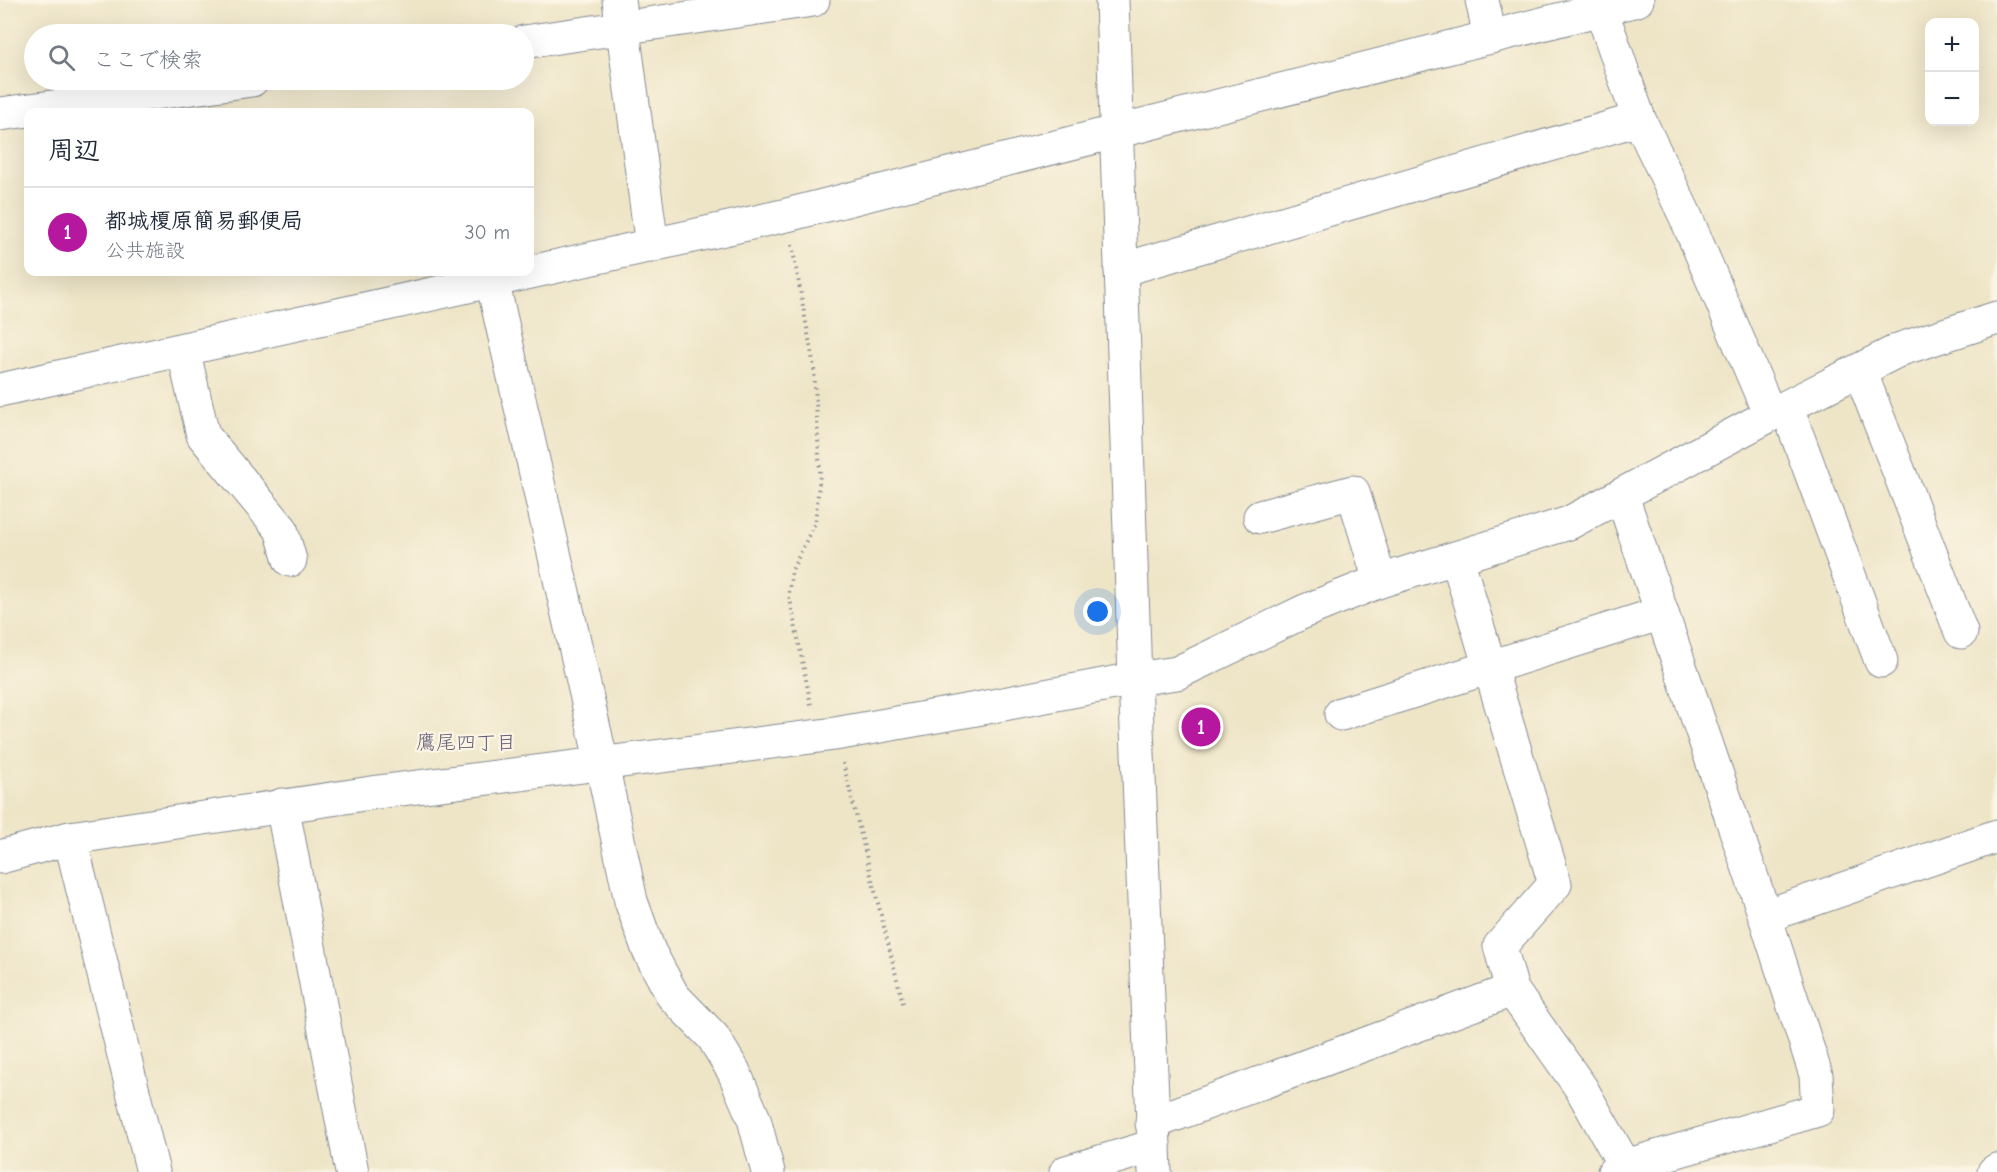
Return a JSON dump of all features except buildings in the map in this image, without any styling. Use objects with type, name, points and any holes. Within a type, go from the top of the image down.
[{"type":"street","points":[[534,39],[621,14],[813,0]]},
{"type":"street","points":[[1112,0],[1120,270],[1154,1147]]},
{"type":"street","points":[[1482,0],[1490,37]]},
{"type":"street","points":[[534,271],[787,215],[1637,0]]},
{"type":"street","points":[[1601,9],[1639,119],[1778,412],[1881,661]]},
{"type":"street","points":[[621,14],[652,246]]},
{"type":"street","points":[[44,108],[178,90]]},
{"type":"street","points":[[0,114],[24,111]]},
{"type":"street","points":[[1120,270],[1639,119]]},
{"type":"street","points":[[0,390],[511,276]]},
{"type":"street","points":[[492,280],[631,901],[649,951],[673,996],[713,1038],[734,1072],[754,1119],[768,1172]]},
{"type":"street","points":[[0,857],[70,838],[282,805],[826,735],[1135,679],[1177,674],[1305,611],[1380,581],[1569,523],[1902,349],[1997,318]]},
{"type":"street","points":[[183,349],[203,435],[281,529],[290,560]]},
{"type":"street","points":[[1860,371],[1960,632]]},
{"type":"street","points":[[1260,518],[1353,492],[1380,581]]},
{"type":"street","points":[[1457,558],[1555,884],[1500,946],[1512,990],[1581,1088],[1620,1169],[1818,1110],[1816,1075],[1765,916],[1622,496]]},
{"type":"street","points":[[1341,714],[1662,613]]},
{"type":"street","points":[[282,805],[352,1172]]},
{"type":"street","points":[[1765,916],[1997,836]]},
{"type":"street","points":[[70,838],[153,1172]]},
{"type":"street","points":[[1066,1172],[1154,1147],[1512,990]]},
{"type":"path","points":[[787,215],[814,367],[819,474],[815,523],[792,570],[789,594],[826,735],[903,1003]]},
{"type":"place","name":"都城榎原簡易郵便局","points":[[1201,727]]},
{"type":"district","name":"鷹尾四丁目","points":[[466,742]]}]
